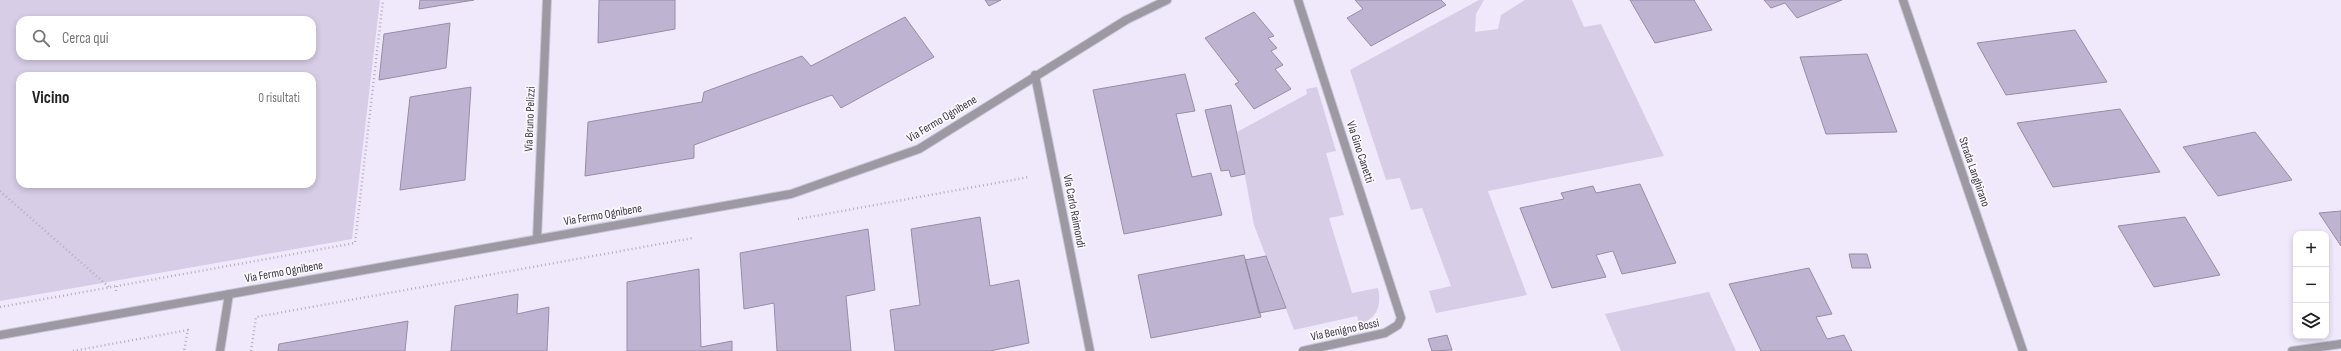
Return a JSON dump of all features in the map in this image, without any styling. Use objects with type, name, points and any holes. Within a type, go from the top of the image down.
[{"type":"street","name":"Via Bruno Pelizzi","points":[[537,239],[547,0]]},
{"type":"street","name":"Via Fermo Ognibene","points":[[0,335],[791,194],[919,149],[1035,75],[1126,20],[1167,0]]},
{"type":"street","name":"Via Gino Canetti","points":[[1298,0],[1400,310]]},
{"type":"street","name":"Strada Langhirano","points":[[1903,0],[2023,351]]},
{"type":"street","name":"Via Carlo Raimondi","points":[[1035,75],[1090,351]]},
{"type":"street","points":[[220,351],[229,294]]},
{"type":"street","name":"Via Benigno Bossi","points":[[1303,351],[1385,333],[1398,325],[1400,310]]},
{"type":"street","points":[[2292,351],[2341,344]]},
{"type":"path","points":[[0,307],[355,243],[383,0]]},
{"type":"path","points":[[795,219],[1030,176]]},
{"type":"path","points":[[0,192],[109,287]]},
{"type":"path","points":[[251,351],[256,318],[694,238]]},
{"type":"path","points":[[116,294],[117,286]]},
{"type":"path","points":[[73,351],[188,330],[184,351]]},
{"type":"path","points":[[104,345],[106,338]]},
{"type":"shaded area","points":[[0,0],[380,0],[352,239],[0,301]]},
{"type":"shaded area","points":[[1479,0],[1484,0],[1476,14],[1475,32],[1498,29],[1501,15],[1525,0],[1572,0],[1584,27],[1601,24],[1664,156],[1488,191],[1527,295],[1436,313],[1429,291],[1451,286],[1422,208],[1411,210],[1400,178],[1386,180],[1350,70]]},
{"type":"shaded area","points":[[1317,87],[1336,151],[1326,153],[1344,215],[1329,218],[1352,293],[1378,288],[1379,301],[1377,311],[1365,322],[1359,324],[1357,316],[1294,330],[1254,225],[1237,132],[1307,94],[1306,89]]},
{"type":"shaded area","points":[[1709,292],[1736,351],[1621,351],[1605,314]]},
{"type":"building","points":[[420,0],[474,0],[419,9]]},
{"type":"building","points":[[599,0],[675,0],[675,29],[598,43]]},
{"type":"building","points":[[985,0],[1001,0],[989,6]]},
{"type":"building","points":[[1355,0],[1441,0],[1446,5],[1371,46],[1347,18],[1363,9]]},
{"type":"building","points":[[1630,0],[1694,0],[1712,30],[1655,43]]},
{"type":"building","points":[[1764,0],[1842,0],[1797,18],[1785,3],[1771,8]]},
{"type":"building","points":[[1254,12],[1274,36],[1268,38],[1277,48],[1271,51],[1283,65],[1275,69],[1291,89],[1254,109],[1235,84],[1239,82],[1205,38]]},
{"type":"building","points":[[905,17],[934,57],[841,108],[832,95],[694,145],[694,158],[585,176],[588,122],[702,102],[704,92],[802,56],[811,66]]},
{"type":"building","points":[[450,23],[446,68],[379,80],[384,34]]},
{"type":"building","points":[[2075,30],[2107,82],[2006,95],[1977,43]]},
{"type":"building","points":[[1867,54],[1897,132],[1826,134],[1800,57]]},
{"type":"building","points":[[1185,74],[1195,111],[1176,114],[1192,177],[1211,173],[1222,215],[1124,234],[1093,90]]},
{"type":"building","points":[[471,87],[465,180],[400,190],[410,97]]},
{"type":"building","points":[[1231,105],[1245,174],[1231,177],[1229,170],[1221,171],[1205,110]]},
{"type":"building","points":[[2120,109],[2160,172],[2053,187],[2017,123]]},
{"type":"building","points":[[2255,132],[2292,180],[2218,196],[2183,147]]},
{"type":"building","points":[[1640,184],[1676,263],[1622,274],[1613,251],[1596,255],[1606,277],[1552,288],[1520,208],[1564,199],[1561,193],[1593,186],[1596,193]]},
{"type":"building","points":[[2341,211],[2341,246],[2319,213]]},
{"type":"building","points":[[980,217],[990,286],[1019,280],[1029,343],[990,351],[895,351],[890,310],[920,305],[911,229]]},
{"type":"building","points":[[2185,217],[2220,275],[2154,287],[2118,226]]},
{"type":"building","points":[[868,229],[875,290],[846,296],[851,351],[777,351],[774,303],[744,309],[740,253]]},
{"type":"building","points":[[1849,254],[1867,254],[1871,268],[1852,268]]},
{"type":"building","points":[[1244,255],[1261,317],[1151,338],[1138,275]]},
{"type":"building","points":[[1266,256],[1286,308],[1259,313],[1245,260]]},
{"type":"building","points":[[1809,268],[1832,314],[1816,317],[1827,339],[1844,335],[1852,351],[1761,351],[1729,284]]},
{"type":"building","points":[[699,269],[701,347],[732,341],[732,351],[627,351],[627,282]]},
{"type":"building","points":[[518,294],[517,314],[549,307],[547,351],[451,351],[455,306]]},
{"type":"building","points":[[408,321],[405,351],[278,351],[279,344]]},
{"type":"building","points":[[1447,335],[1452,350],[1432,351],[1428,339]]}]
